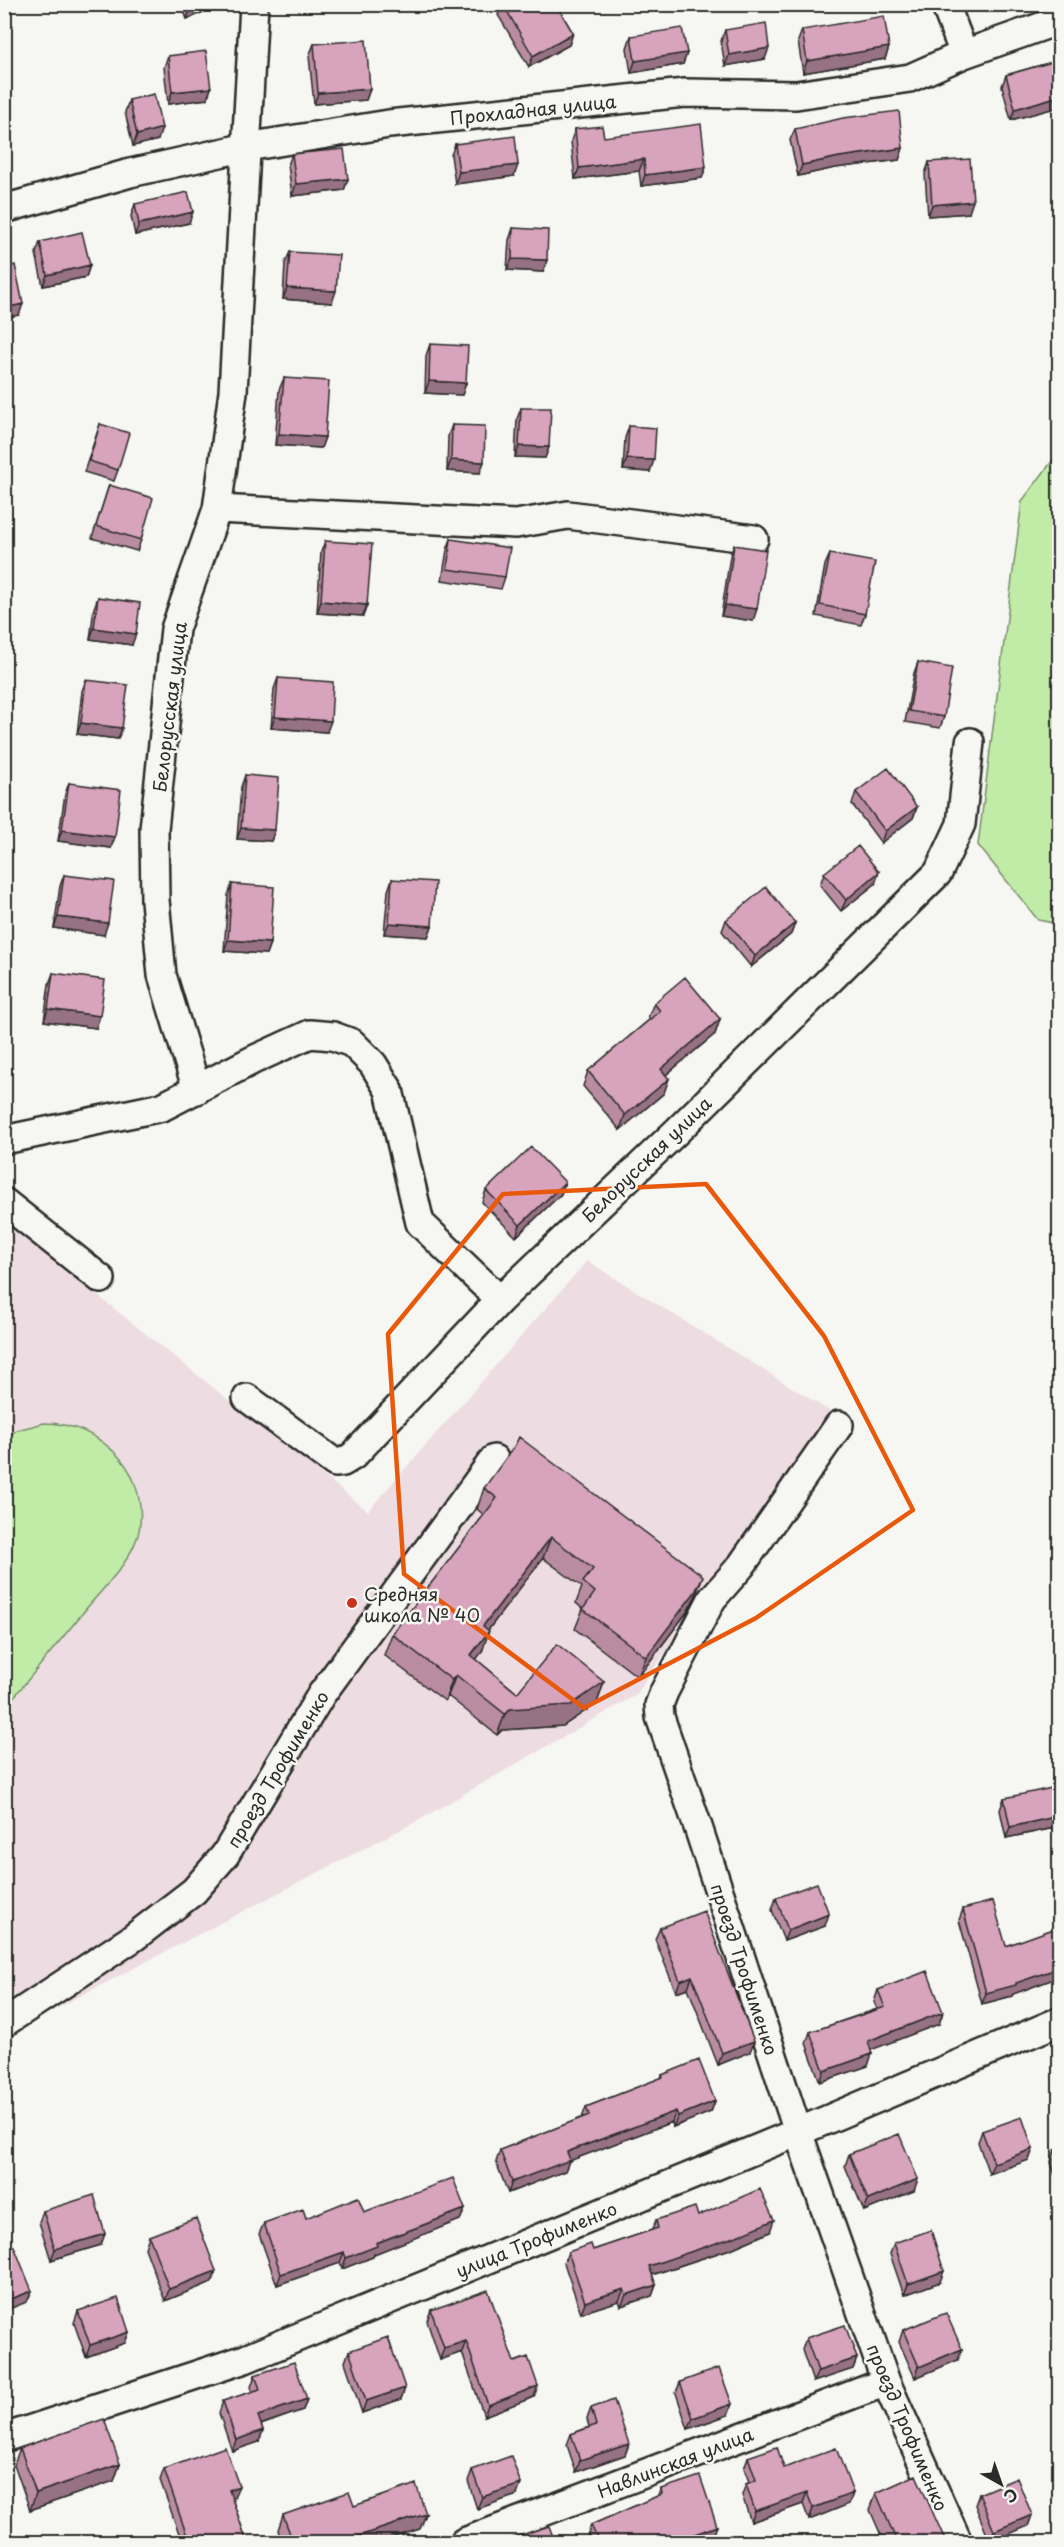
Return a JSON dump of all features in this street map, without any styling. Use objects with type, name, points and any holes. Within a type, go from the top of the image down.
[{"type":"street","name":"Белорусская улица","points":[[197,1090],[162,975],[154,900],[154,829],[175,629],[217,509],[232,392],[254,4]]},
{"type":"street","points":[[945,4],[964,54]]},
{"type":"street","name":"Прохладная улица","points":[[4,209],[130,173],[247,147],[389,124],[685,93],[796,94],[910,78],[964,54],[1059,20]]},
{"type":"street","points":[[217,509],[516,524],[568,514],[754,539]]},
{"type":"street","name":"Белорусская улица","points":[[247,1398],[334,1462],[343,1462],[353,1456],[500,1300],[677,1131],[938,873],[961,824],[970,742]]},
{"type":"street","points":[[4,1140],[162,1107],[253,1060],[310,1034],[333,1036],[352,1043],[373,1064],[388,1090],[420,1223],[500,1300]]},
{"type":"street","points":[[4,1202],[101,1280]]},
{"type":"street","name":"проезд Трофименко","points":[[839,1425],[741,1566],[712,1599],[664,1692],[659,1705],[660,1717],[798,2132],[886,2382],[958,2542]]},
{"type":"street","name":"проезд Трофименко","points":[[4,2023],[133,1938],[194,1891],[225,1855],[321,1695],[494,1459]]},
{"type":"street","name":"улица Трофименко","points":[[4,2438],[245,2359],[798,2132],[1059,2021]]},
{"type":"street","name":"Навлинская улица","points":[[464,2542],[886,2382]]},
{"type":"highlighted area","points":[[706,1184],[824,1336],[913,1510],[756,1618],[584,1708],[404,1574],[388,1334],[503,1194]]},
{"type":"shaded area","name":"Средняя школа № 40","points":[[4,1221],[368,1511],[587,1261],[830,1411],[636,1695],[419,1820],[5,2035]]},
{"type":"green space","points":[[1059,452],[1059,924],[1038,920],[978,845],[1022,501]]},
{"type":"green space","points":[[44,1423],[66,1425],[86,1432],[104,1443],[120,1458],[131,1474],[138,1494],[140,1525],[134,1546],[123,1565],[5,1708],[5,1439],[17,1430]]},
{"type":"building","points":[[503,4],[556,4],[573,33],[533,56]]},
{"type":"building","points":[[884,16],[889,47],[807,61],[802,30]]},
{"type":"building","points":[[766,23],[769,48],[729,55],[725,30]]},
{"type":"building","points":[[682,28],[687,53],[635,61],[631,36]]},
{"type":"building","points":[[366,40],[370,89],[318,93],[314,44]]},
{"type":"building","points":[[206,51],[211,88],[172,92],[168,56]]},
{"type":"building","points":[[1059,60],[1059,96],[1015,109],[1006,75]]},
{"type":"building","points":[[154,94],[162,128],[137,135],[129,100]]},
{"type":"building","points":[[899,111],[903,148],[802,165],[795,129],[843,118]]},
{"type":"building","points":[[701,124],[706,167],[645,175],[644,159],[579,168],[575,129],[602,126],[604,137]]},
{"type":"building","points":[[515,136],[518,165],[459,172],[455,144]]},
{"type":"building","points":[[344,149],[348,179],[296,184],[292,154]]},
{"type":"building","points":[[970,159],[973,201],[932,205],[929,162]]},
{"type":"building","points":[[188,192],[193,212],[139,224],[135,204]]},
{"type":"building","points":[[513,228],[548,230],[547,260],[512,259]]},
{"type":"building","points":[[82,232],[90,265],[47,275],[40,242]]},
{"type":"building","points":[[290,252],[339,255],[336,291],[287,288]]},
{"type":"building","points":[[15,265],[23,304],[4,308],[4,267]]},
{"type":"building","points":[[430,344],[468,346],[466,383],[429,381]]},
{"type":"building","points":[[284,378],[329,381],[325,437],[279,434]]},
{"type":"building","points":[[521,408],[551,408],[549,447],[519,446]]},
{"type":"building","points":[[100,424],[129,433],[118,470],[89,461]]},
{"type":"building","points":[[452,425],[485,426],[484,462],[451,460]]},
{"type":"building","points":[[629,426],[656,428],[654,460],[627,459]]},
{"type":"building","points":[[109,485],[153,498],[141,540],[96,526]]},
{"type":"building","points":[[451,539],[510,548],[505,577],[447,569]]},
{"type":"building","points":[[325,541],[372,544],[367,605],[321,601]]},
{"type":"building","points":[[734,545],[766,550],[757,609],[725,605]]},
{"type":"building","points":[[830,554],[875,562],[865,614],[820,605]]},
{"type":"building","points":[[98,597],[140,603],[136,634],[94,628]]},
{"type":"building","points":[[918,662],[952,668],[944,717],[909,711]]},
{"type":"building","points":[[278,678],[333,682],[331,721],[275,717]]},
{"type":"building","points":[[86,680],[128,685],[122,728],[81,723]]},
{"type":"building","points":[[888,768],[917,807],[885,831],[856,792]]},
{"type":"building","points":[[245,775],[279,778],[275,830],[241,828]]},
{"type":"building","points":[[69,783],[121,790],[115,837],[62,830]]},
{"type":"building","points":[[858,846],[879,872],[846,900],[824,873]]},
{"type":"building","points":[[64,875],[114,881],[108,923],[58,917]]},
{"type":"building","points":[[392,879],[435,882],[432,926],[389,923]]},
{"type":"building","points":[[232,884],[274,887],[270,943],[228,940]]},
{"type":"building","points":[[766,887],[795,923],[755,956],[726,920]]},
{"type":"building","points":[[53,973],[105,980],[100,1016],[48,1009]]},
{"type":"building","points":[[685,977],[720,1019],[661,1069],[669,1079],[625,1115],[588,1071],[660,1011],[654,1003]]},
{"type":"building","points":[[531,1147],[565,1182],[520,1225],[486,1190]]},
{"type":"building","points":[[519,1437],[703,1576],[695,1592],[646,1657],[583,1609],[595,1592],[583,1582],[593,1569],[551,1537],[483,1626],[489,1631],[471,1655],[517,1693],[557,1644],[604,1682],[571,1705],[510,1709],[505,1714],[456,1675],[452,1680],[392,1634],[497,1498],[484,1488]]},
{"type":"building","points":[[1052,1788],[1059,1816],[1010,1827],[1004,1798]]},
{"type":"building","points":[[817,1883],[829,1914],[788,1930],[776,1898]]},
{"type":"building","points":[[993,1901],[1006,1946],[1059,1927],[1059,1968],[1016,1983],[1016,1985],[986,1993],[963,1909]]},
{"type":"building","points":[[704,1911],[754,2041],[722,2053],[692,1976],[680,1981],[660,1928]]},
{"type":"building","points":[[927,1971],[943,2012],[868,2041],[872,2054],[824,2071],[810,2032],[885,2007],[878,1990]]},
{"type":"building","points":[[699,2060],[715,2101],[678,2116],[676,2111],[567,2152],[570,2160],[512,2182],[500,2150],[589,2115],[586,2107],[663,2077],[662,2075]]},
{"type":"building","points":[[1022,2117],[1033,2149],[994,2163],[982,2131]]},
{"type":"building","points":[[899,2134],[918,2179],[868,2200],[849,2154]]},
{"type":"building","points":[[1059,2149],[1059,2164],[1055,2150]]},
{"type":"building","points":[[453,2178],[465,2209],[376,2243],[377,2246],[346,2258],[344,2252],[281,2274],[264,2223],[303,2209],[306,2218],[358,2197],[364,2212]]},
{"type":"building","points":[[760,2189],[774,2220],[737,2236],[649,2266],[656,2285],[626,2295],[624,2289],[585,2302],[568,2252],[591,2244],[593,2250],[658,2228],[656,2220],[695,2207],[698,2216]]},
{"type":"building","points":[[94,2195],[105,2234],[55,2249],[43,2211]]},
{"type":"building","points":[[196,2218],[216,2271],[169,2289],[149,2236]]},
{"type":"building","points":[[931,2230],[944,2271],[908,2284],[894,2243]]},
{"type":"building","points":[[14,2246],[32,2291],[5,2301],[4,2250]]},
{"type":"building","points":[[488,2290],[514,2362],[528,2357],[538,2386],[488,2405],[466,2341],[444,2348],[431,2310]]},
{"type":"building","points":[[118,2298],[129,2332],[90,2345],[78,2311]]},
{"type":"building","points":[[946,2313],[962,2349],[919,2367],[903,2330]]},
{"type":"building","points":[[845,2325],[857,2358],[818,2371],[806,2338]]},
{"type":"building","points":[[388,2337],[405,2388],[366,2401],[349,2351]]},
{"type":"building","points":[[294,2362],[307,2399],[258,2416],[263,2430],[236,2440],[223,2401],[260,2389],[255,2375]]},
{"type":"building","points":[[719,2368],[732,2404],[693,2418],[680,2382]]},
{"type":"building","points":[[614,2400],[629,2444],[580,2460],[571,2434],[596,2425],[591,2408]]},
{"type":"building","points":[[104,2419],[120,2464],[36,2493],[20,2448]]},
{"type":"building","points":[[225,2447],[239,2486],[229,2490],[247,2542],[189,2542],[164,2469]]},
{"type":"building","points":[[777,2447],[784,2468],[836,2448],[853,2493],[813,2508],[807,2493],[755,2511],[746,2484],[756,2480],[748,2457]]},
{"type":"building","points":[[511,2456],[521,2484],[482,2497],[472,2470]]},
{"type":"building","points":[[916,2475],[946,2542],[897,2542],[876,2493]]},
{"type":"building","points":[[700,2476],[717,2526],[678,2540],[677,2537],[665,2542],[599,2542],[591,2525],[662,2494],[661,2489]]},
{"type":"building","points":[[1017,2478],[1032,2515],[994,2531],[979,2494]]},
{"type":"building","points":[[416,2484],[426,2514],[340,2542],[293,2542],[283,2515],[349,2492],[354,2506]]},
{"type":"building","points":[[549,2526],[555,2542],[500,2542]]},
{"type":"place","name":"Средняя школа № 40","points":[[352,1603]]}]
